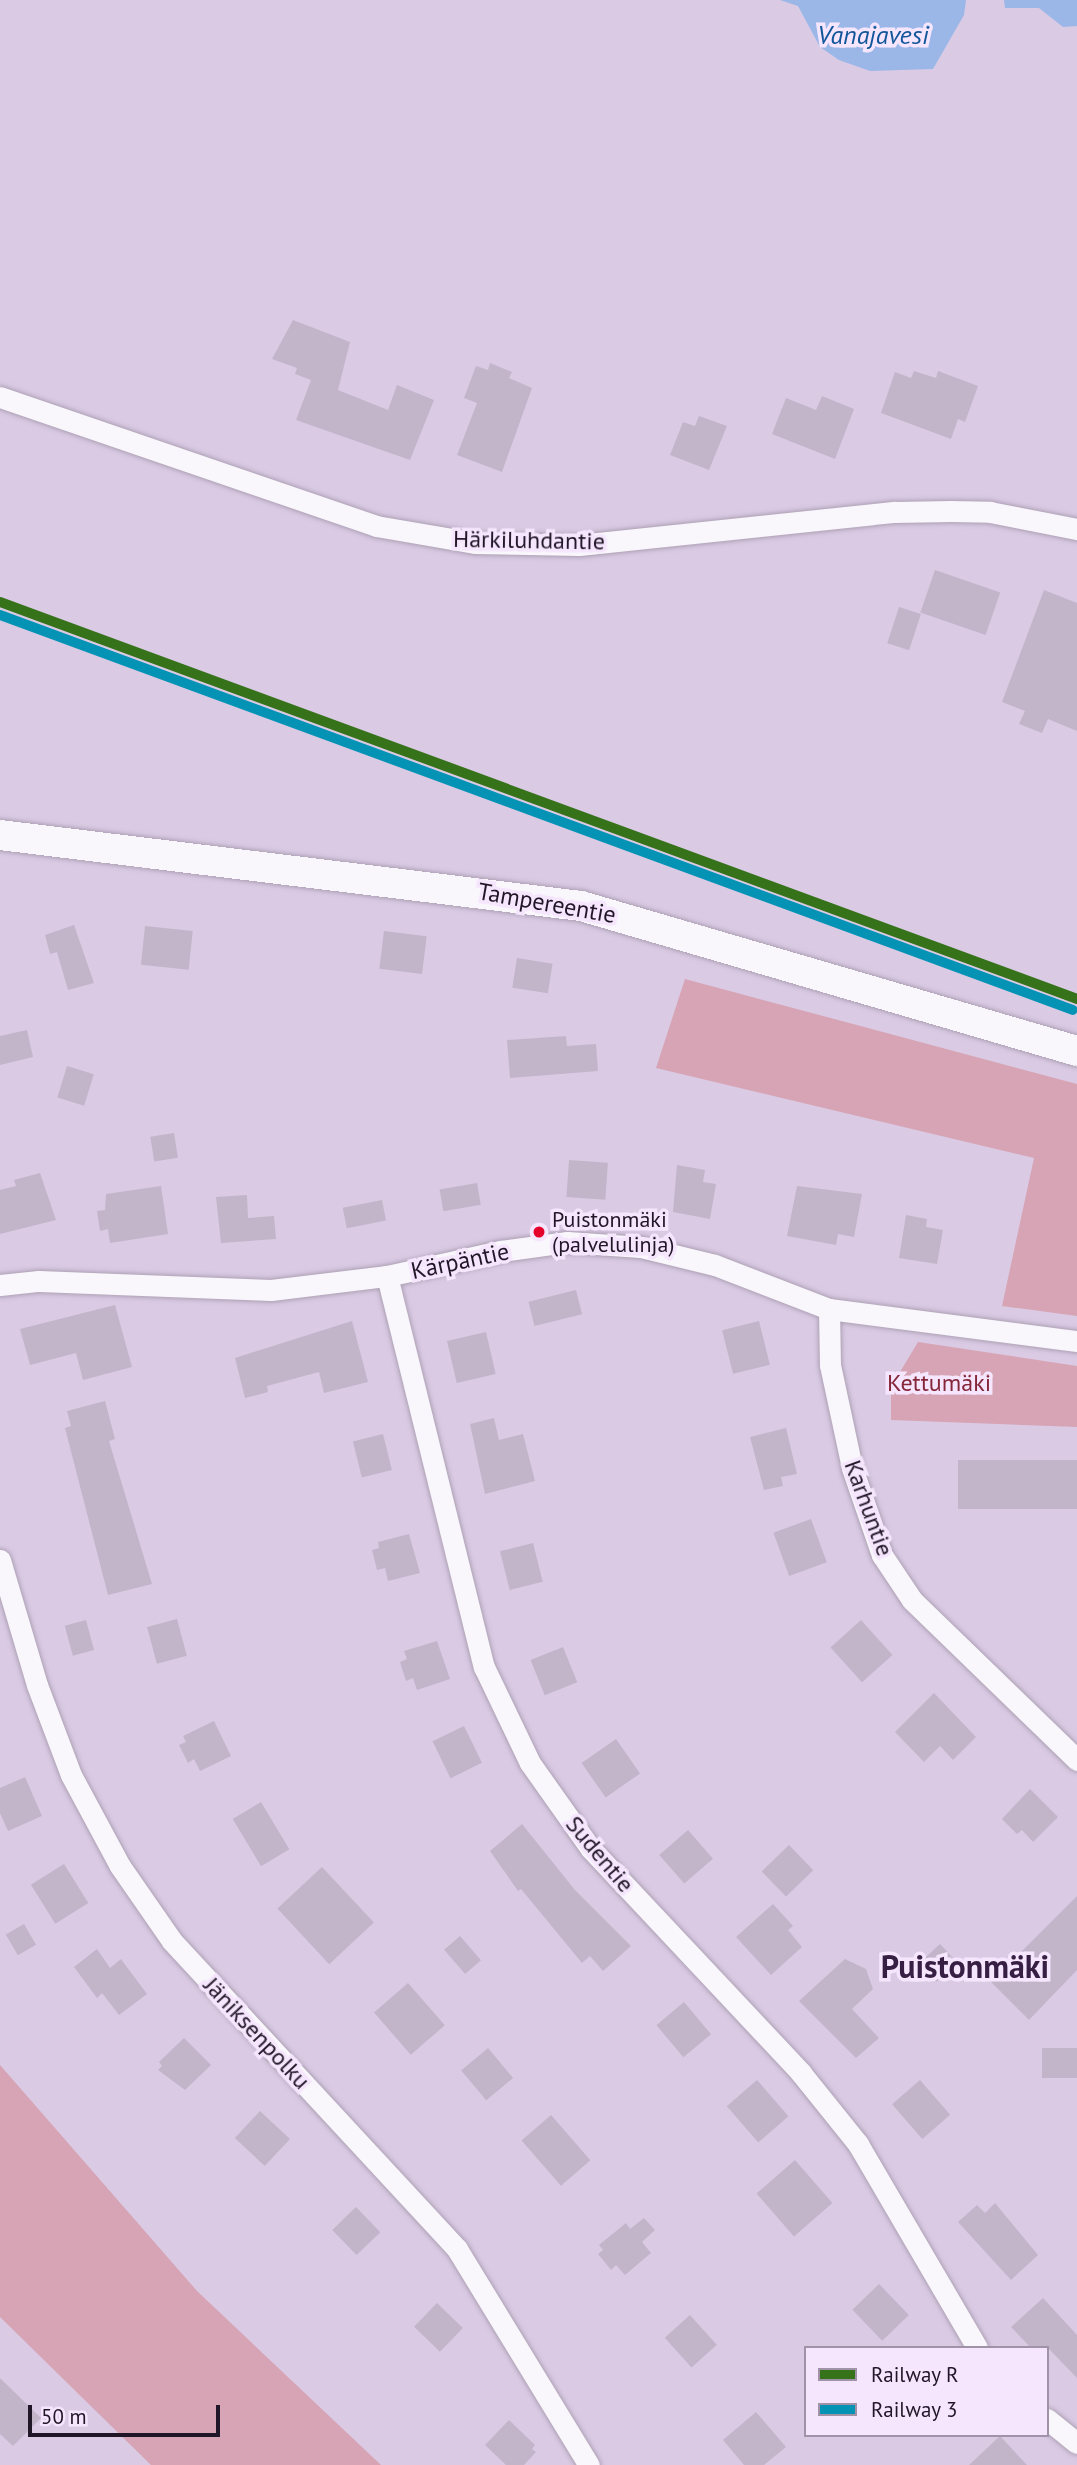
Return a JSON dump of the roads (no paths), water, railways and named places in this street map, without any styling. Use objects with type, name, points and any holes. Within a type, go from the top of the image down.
[{"type":"main road","name":"Tampereentie","points":[[0,835],[581,906],[1077,1051]]},
{"type":"street","name":"Härkiluhdantie","points":[[0,397],[376,526],[475,542],[579,545],[895,512],[951,510],[990,512],[1077,529]]},
{"type":"street","name":"Kärpäntie","points":[[0,1285],[39,1281],[271,1290],[387,1276],[501,1251],[567,1242],[640,1247],[715,1265],[829,1309],[1077,1341]]},
{"type":"street","name":"Sudentie","points":[[387,1276],[484,1667],[530,1763],[591,1849],[801,2073],[858,2144],[976,2346]]},
{"type":"street","name":"Karhuntie","points":[[829,1309],[830,1365],[849,1455],[882,1555],[912,1600],[1077,1760]]},
{"type":"street","name":"Jäniksenpolku","points":[[0,1560],[37,1685],[71,1775],[120,1867],[172,1941],[457,2249],[589,2465]]},
{"type":"street","points":[[1049,2420],[1077,2443]]},
{"type":"water","name":"Vanajavesi","points":[[780,0],[966,0],[964,15],[933,69],[870,71],[839,60],[820,47],[798,6]]},
{"type":"water","points":[[1004,0],[1077,0],[1077,26],[1063,27],[1039,8],[1005,8]]},
{"type":"rail line","name":"R","points":[[0,602],[1077,999]]},
{"type":"rail line","name":"3","points":[[0,615],[1073,1010]]},
{"type":"place","name":"Puistonmäki (palvelulinja)","points":[[539,1232]]},
{"type":"district","name":"Puistonmäki","points":[[965,1966]]},
{"type":"park label","name":"Kettumäki","points":[[939,1383]]}]
